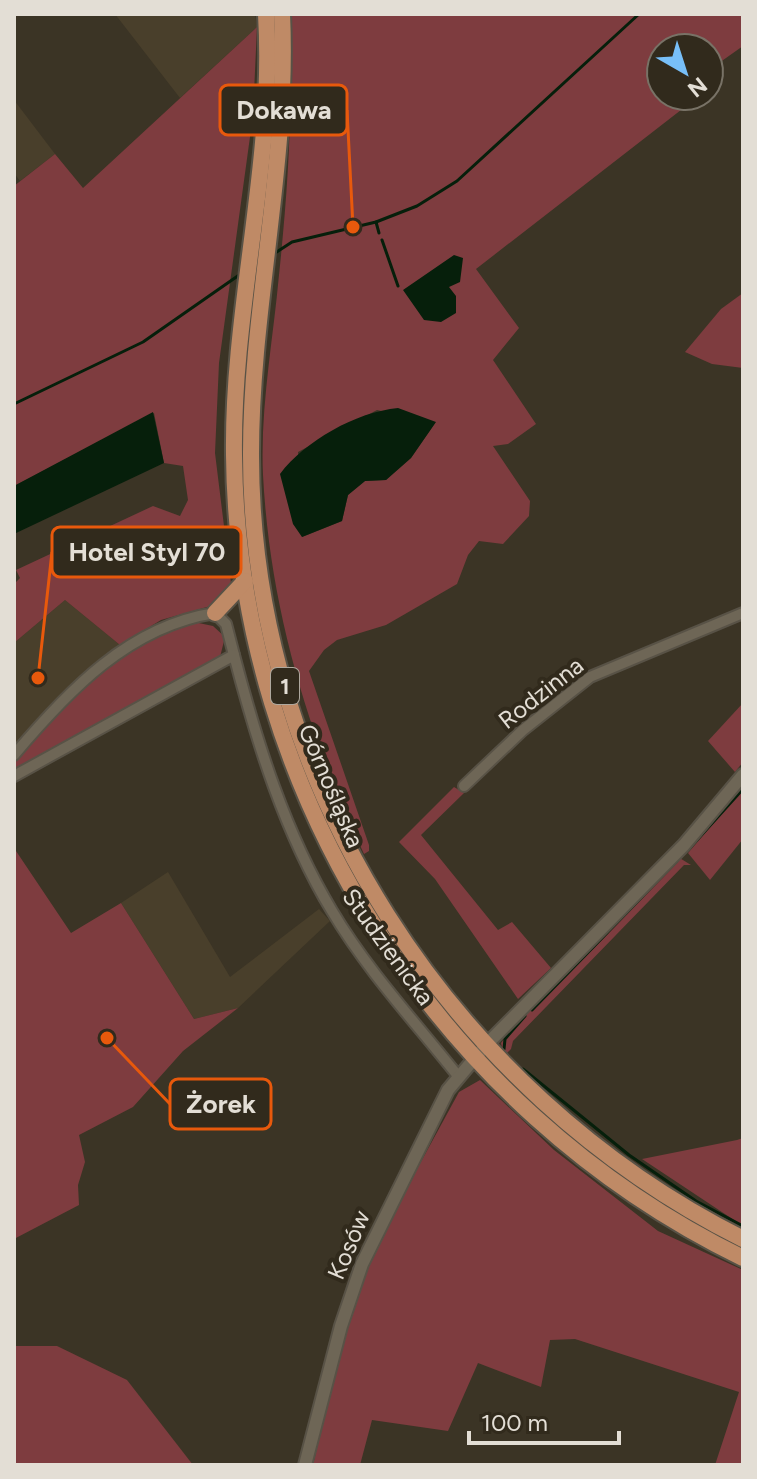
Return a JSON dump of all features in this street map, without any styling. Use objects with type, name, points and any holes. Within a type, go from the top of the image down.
[{"type":"main road","name":"Górnośląska","points":[[266,14],[267,110],[237,373],[234,453],[245,581],[277,721],[321,830],[354,895],[393,957],[474,1059],[519,1104],[592,1166],[674,1221],[743,1258]]},
{"type":"main road","name":"Górnośląska","points":[[282,14],[283,105],[252,399],[251,486],[264,589],[284,679],[318,781],[369,887],[407,948],[485,1046],[531,1092],[600,1151],[678,1204],[743,1239]]},
{"type":"main road","points":[[215,613],[245,581]]},
{"type":"street","points":[[14,755],[122,649],[169,623],[215,613]]},
{"type":"street","name":"Studzienicka","points":[[215,613],[226,624],[278,798],[332,911],[367,962],[458,1076]]},
{"type":"street","name":"Rodzinna","points":[[464,786],[523,730],[590,677],[743,613]]},
{"type":"street","points":[[14,776],[234,655]]},
{"type":"street","points":[[474,1059],[684,845],[743,775]]},
{"type":"street","name":"Kosów","points":[[305,1465],[341,1326],[362,1264],[438,1108],[458,1076],[474,1059]]},
{"type":"shaded area","points":[[115,14],[255,14],[257,27],[180,98]]},
{"type":"shaded area","points":[[288,14],[743,14],[743,46],[725,59],[725,32],[645,32],[645,112],[678,112],[476,269],[519,328],[493,360],[536,424],[508,444],[493,446],[530,501],[529,516],[503,544],[479,541],[468,555],[457,584],[386,625],[337,640],[324,650],[309,671],[369,845],[369,851],[364,854],[326,763],[295,670],[283,622],[267,525],[263,425],[282,243],[290,112]],"holes":[[[377,410],[435,423],[411,458],[386,480],[365,481],[348,495],[342,521],[302,537],[298,452]]]},
{"type":"shaded area","points":[[257,27],[253,115],[219,363],[215,453],[231,583],[214,605],[161,620],[120,645],[65,600],[14,643],[14,584],[20,578],[16,570],[153,506],[180,516],[188,500],[183,466],[164,463],[154,413],[14,486],[14,186],[55,154],[83,188]]},
{"type":"shaded area","points":[[14,100],[55,154],[20,181],[14,173]]},
{"type":"shaded area","points":[[454,255],[463,258],[460,282],[449,287],[456,296],[456,313],[441,322],[424,320],[403,290]]},
{"type":"shaded area","points":[[743,293],[743,368],[712,364],[685,352],[721,309]]},
{"type":"shaded area","points":[[398,408],[436,422],[411,458],[386,480],[365,481],[348,495],[342,521],[302,537],[293,524],[280,474],[303,450],[333,430],[365,415]]},
{"type":"shaded area","points":[[153,412],[164,463],[14,534],[14,486]]},
{"type":"shaded area","points":[[65,600],[120,645],[95,665],[14,750],[14,643]]},
{"type":"shaded area","points":[[194,622],[213,626],[225,637],[220,657],[14,772],[14,763],[22,753],[100,675],[144,644]]},
{"type":"shaded area","points":[[743,703],[743,762],[735,772],[708,741]]},
{"type":"shaded area","points":[[454,787],[464,793],[421,835],[498,930],[512,922],[551,968],[518,999],[435,879],[399,842]]},
{"type":"shaded area","points":[[743,789],[743,839],[710,880],[688,853]]},
{"type":"shaded area","points":[[14,848],[71,933],[121,903],[194,1019],[238,1008],[183,1051],[133,1107],[79,1135],[85,1162],[78,1185],[79,1205],[14,1239]]},
{"type":"shaded area","points":[[678,857],[691,865],[684,865],[513,1041],[511,1049],[504,1056],[501,1043],[515,1025]]},
{"type":"shaded area","points":[[168,872],[230,977],[319,909],[330,921],[238,1008],[194,1019],[121,903]]},
{"type":"shaded area","points":[[480,1080],[554,1150],[658,1231],[743,1270],[743,1465],[715,1465],[739,1392],[575,1339],[550,1340],[541,1387],[478,1363],[448,1431],[372,1420],[360,1465],[313,1465],[357,1279],[459,1092]]},
{"type":"shaded area","points":[[743,1138],[743,1226],[642,1159],[737,1140]]},
{"type":"shaded area","points":[[14,1346],[57,1346],[127,1380],[193,1465],[14,1465]]},
{"type":"waterway","points":[[272,255],[292,242],[376,222],[417,206],[457,181],[639,14]]},
{"type":"waterway","points":[[376,222],[379,233]]},
{"type":"waterway","points":[[382,240],[398,286]]},
{"type":"waterway","points":[[14,404],[143,342],[242,273]]},
{"type":"waterway","points":[[687,851],[743,789]]},
{"type":"waterway","points":[[532,1010],[677,861]]},
{"type":"waterway","points":[[504,1049],[505,1039],[525,1016]]},
{"type":"waterway","points":[[523,1069],[629,1155],[696,1201],[743,1226]]},
{"type":"place","name":"Dokawa","points":[[353,227]]},
{"type":"place","name":"Hotel Styl 70","points":[[38,678]]},
{"type":"place","name":"Żorek","points":[[107,1038]]}]
